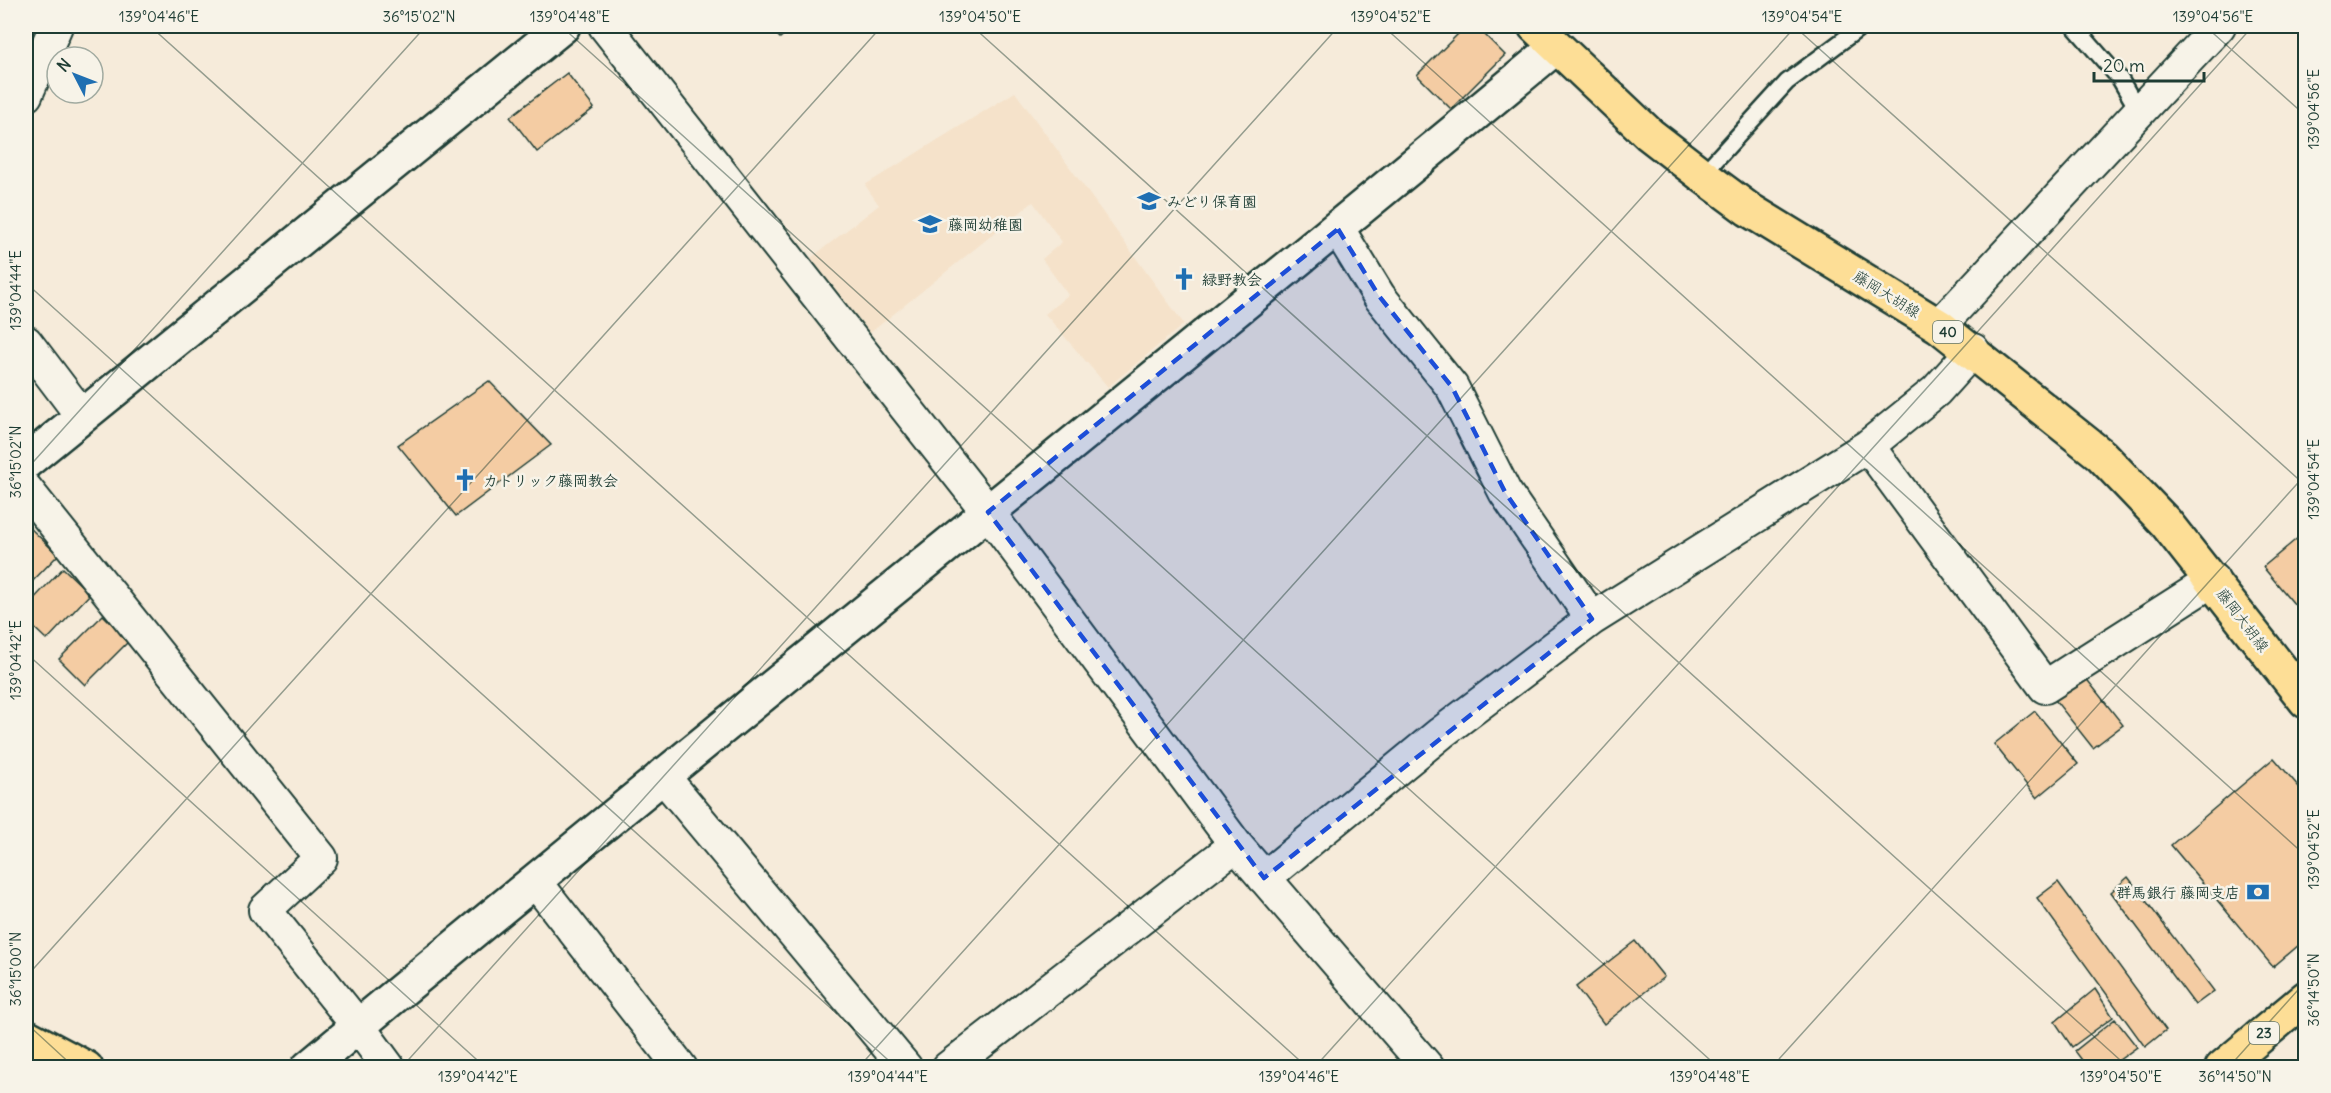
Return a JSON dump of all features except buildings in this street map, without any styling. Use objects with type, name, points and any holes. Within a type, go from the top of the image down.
[{"type":"main road","name":"藤岡大胡線","points":[[1546,36],[1649,134],[1702,175],[1748,209],[1939,326],[1973,350],[2101,455],[2166,523],[2300,683]]},
{"type":"main road","name":"23","points":[[2222,1068],[2306,998]]},
{"type":"main road","points":[[26,1036],[86,1068]]},
{"type":"street","points":[[26,95],[56,26]]},
{"type":"street","points":[[26,462],[563,26]]},
{"type":"street","points":[[605,26],[988,512],[1236,845],[1428,1068]]},
{"type":"street","points":[[1939,326],[2219,26]]},
{"type":"street","points":[[308,1068],[662,775],[1338,229],[1546,36]]},
{"type":"street","points":[[1338,229],[1379,296],[1452,387],[1505,492],[1592,619]]},
{"type":"street","points":[[26,342],[82,416]]},
{"type":"street","points":[[1264,878],[1441,733],[1592,619],[1868,446],[1936,391],[1973,350]]},
{"type":"street","points":[[1868,446],[2045,687],[2213,580]]},
{"type":"street","points":[[26,489],[321,858],[265,910],[389,1068]]},
{"type":"street","points":[[662,775],[906,1068]]},
{"type":"street","points":[[948,1068],[1236,845]]},
{"type":"street","points":[[535,881],[681,1068]]},
{"type":"lane","points":[[1702,175],[1787,82],[1863,26]]},
{"type":"lane","points":[[2074,26],[2120,80],[2139,111]]},
{"type":"highlighted area","points":[[1338,229],[1379,296],[1452,387],[1505,492],[1592,619],[1264,878],[988,512]]},
{"type":"shaded area","name":"藤岡幼稚園","points":[[1015,92],[1184,324],[1108,387],[1045,314],[1068,295],[1042,259],[1062,242],[1033,202],[870,333],[811,258],[879,205],[865,185]]},
{"type":"place","name":"みどり保育園","points":[[1149,201]]},
{"type":"place","name":"藤岡幼稚園","points":[[930,224]]},
{"type":"place","name":"緑野教会","points":[[1184,279]]},
{"type":"place","name":"カトリック藤岡教会","points":[[465,480]]},
{"type":"place","name":"群馬銀行 藤岡支店","points":[[2258,892]]}]
